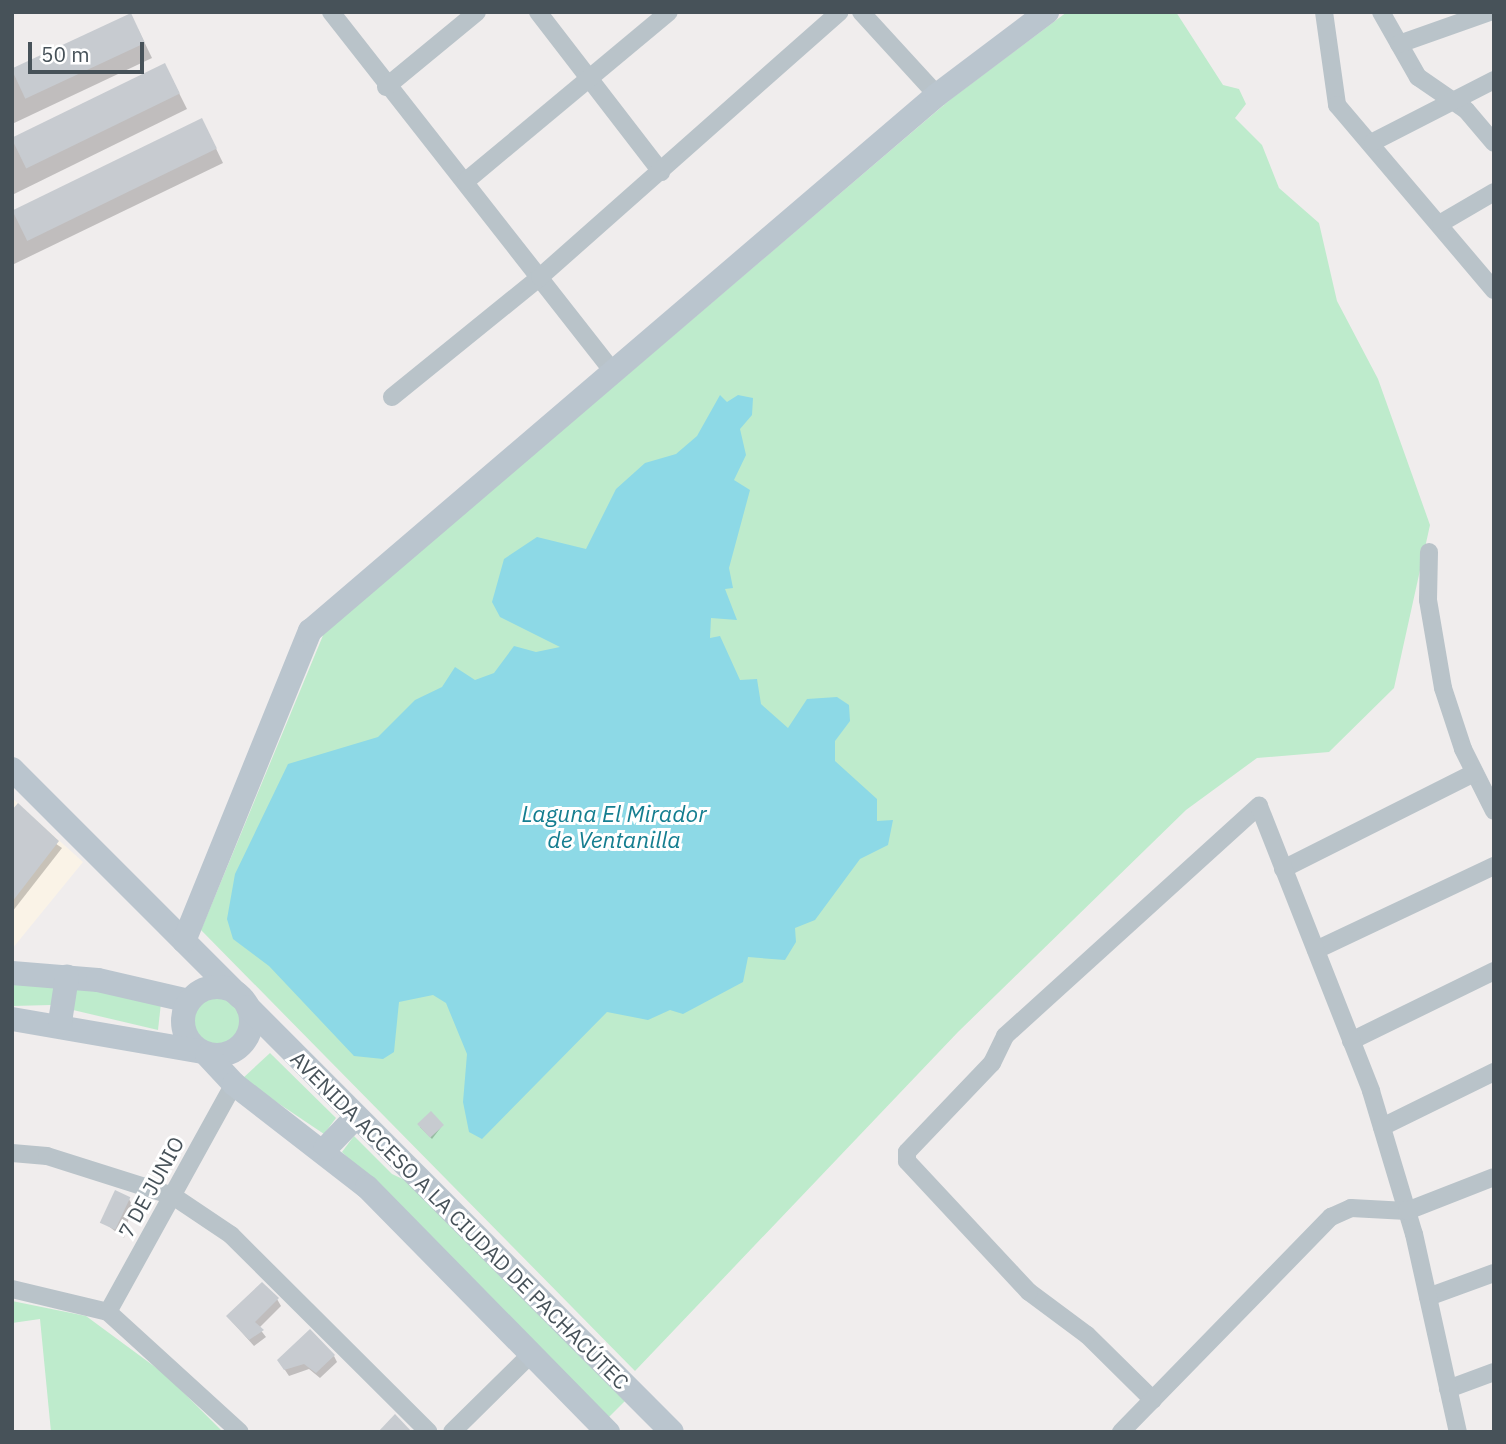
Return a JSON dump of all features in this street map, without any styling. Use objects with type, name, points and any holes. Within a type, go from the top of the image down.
[{"type":"main road","points":[[202,1053],[182,1022],[192,998],[184,941],[310,631],[611,369],[937,95],[1047,12]]},
{"type":"main road","name":"AVENIDA ACCESO A LA CIUDAD DE PACHACÚTEC","points":[[12,769],[661,1428]]},
{"type":"main road","points":[[12,974],[67,977],[192,998],[223,988],[244,1002],[250,1029],[239,1048],[202,1053],[60,1022],[12,1019]]},
{"type":"main road","points":[[60,1022],[67,977]]},
{"type":"main road","name":"AVENIDA ACCESO A LA CIUDAD DE PACHACÚTEC","points":[[202,1053],[234,1084],[325,1149],[532,1353],[608,1432]]},
{"type":"main road","points":[[325,1149],[356,1117]]},
{"type":"street","points":[[331,12],[386,87],[466,181],[611,369]]},
{"type":"street","points":[[386,87],[477,12]]},
{"type":"street","points":[[538,12],[661,172]]},
{"type":"street","points":[[466,181],[592,79],[669,12]]},
{"type":"street","points":[[392,397],[540,277],[840,12]]},
{"type":"street","points":[[861,12],[937,95]]},
{"type":"street","points":[[1324,12],[1332,91],[1494,290]]},
{"type":"street","points":[[1381,12],[1418,77],[1449,102],[1466,110],[1494,143]]},
{"type":"street","points":[[1399,44],[1490,12]]},
{"type":"street","points":[[1373,142],[1494,80]]},
{"type":"street","points":[[1441,223],[1494,192]]},
{"type":"street","points":[[1429,552],[1428,600],[1443,688],[1474,773],[1494,811]]},
{"type":"street","points":[[1283,869],[1474,773]]},
{"type":"street","points":[[1153,1401],[1087,1335],[1029,1292],[907,1161],[907,1152],[992,1063],[1005,1036],[1259,806],[1382,1127],[1407,1211],[1458,1432]]},
{"type":"street","points":[[1316,950],[1494,866]]},
{"type":"street","points":[[1351,1041],[1494,971]]},
{"type":"street","points":[[1382,1127],[1494,1072]]},
{"type":"street","name":"7 DE JUNIO","points":[[108,1312],[234,1084]]},
{"type":"street","points":[[12,1153],[47,1156],[173,1196],[232,1235],[429,1432]]},
{"type":"street","points":[[1121,1432],[1331,1217],[1351,1208],[1407,1211],[1494,1177]]},
{"type":"street","points":[[1428,1297],[1494,1273]]},
{"type":"street","points":[[12,1289],[108,1312],[240,1432]]},
{"type":"street","points":[[452,1432],[532,1353]]},
{"type":"street","points":[[1448,1389],[1494,1372]]},
{"type":"shaded area","points":[[12,798],[83,862],[12,949]]},
{"type":"green space","points":[[1067,12],[1176,12],[1223,85],[1239,89],[1246,104],[1235,118],[1262,145],[1279,188],[1319,223],[1337,301],[1378,379],[1430,525],[1394,688],[1329,752],[1257,758],[1186,810],[958,1032],[635,1371],[201,930],[324,633],[951,99]]},
{"type":"green space","points":[[12,981],[48,984],[55,990],[51,1005],[12,1006]]},
{"type":"green space","points":[[73,987],[161,1003],[158,1030],[73,1010]]},
{"type":"green space","points":[[217,997],[235,1004],[242,1022],[235,1040],[217,1047],[199,1040],[192,1022],[199,1004]]},
{"type":"green space","points":[[270,1053],[336,1118],[324,1134],[242,1079]]},
{"type":"green space","points":[[354,1136],[392,1174],[413,1184],[628,1398],[607,1419],[342,1152]]},
{"type":"green space","points":[[12,1301],[86,1316],[166,1375],[223,1432],[51,1432],[40,1319],[12,1323]]},
{"type":"water","name":"Laguna El Mirador de Ventanilla","points":[[720,395],[727,402],[738,395],[753,398],[752,415],[740,429],[746,455],[734,480],[750,490],[729,568],[733,588],[725,589],[737,620],[711,618],[710,638],[720,636],[740,680],[757,679],[761,704],[788,728],[807,699],[837,697],[849,705],[850,721],[835,741],[835,761],[877,799],[877,821],[893,820],[888,845],[860,859],[815,920],[795,928],[796,942],[785,960],[748,957],[743,982],[683,1014],[670,1010],[648,1020],[607,1012],[482,1139],[469,1132],[463,1102],[467,1054],[446,1003],[433,995],[399,1002],[394,1052],[383,1059],[354,1056],[269,966],[233,939],[227,919],[235,874],[288,764],[378,737],[415,700],[442,687],[455,667],[475,680],[494,673],[514,646],[536,652],[560,647],[500,617],[492,602],[504,559],[537,537],[586,549],[616,489],[645,463],[676,454],[697,436]]},
{"type":"building","points":[[131,13],[145,43],[25,99],[12,68]]},
{"type":"building","points":[[165,63],[180,94],[26,169],[12,138]]},
{"type":"building","points":[[202,118],[217,149],[27,241],[12,210]]},
{"type":"building","points":[[18,803],[59,841],[12,902],[12,810]]},
{"type":"building","points":[[431,1111],[444,1125],[430,1138],[417,1124]]},
{"type":"building","points":[[115,1190],[130,1197],[115,1230],[100,1223]]},
{"type":"building","points":[[262,1282],[279,1298],[255,1322],[264,1330],[249,1340],[226,1316]]},
{"type":"building","points":[[310,1329],[335,1355],[316,1373],[304,1364],[284,1370],[277,1360]]},
{"type":"building","points":[[395,1414],[412,1432],[378,1432]]}]
